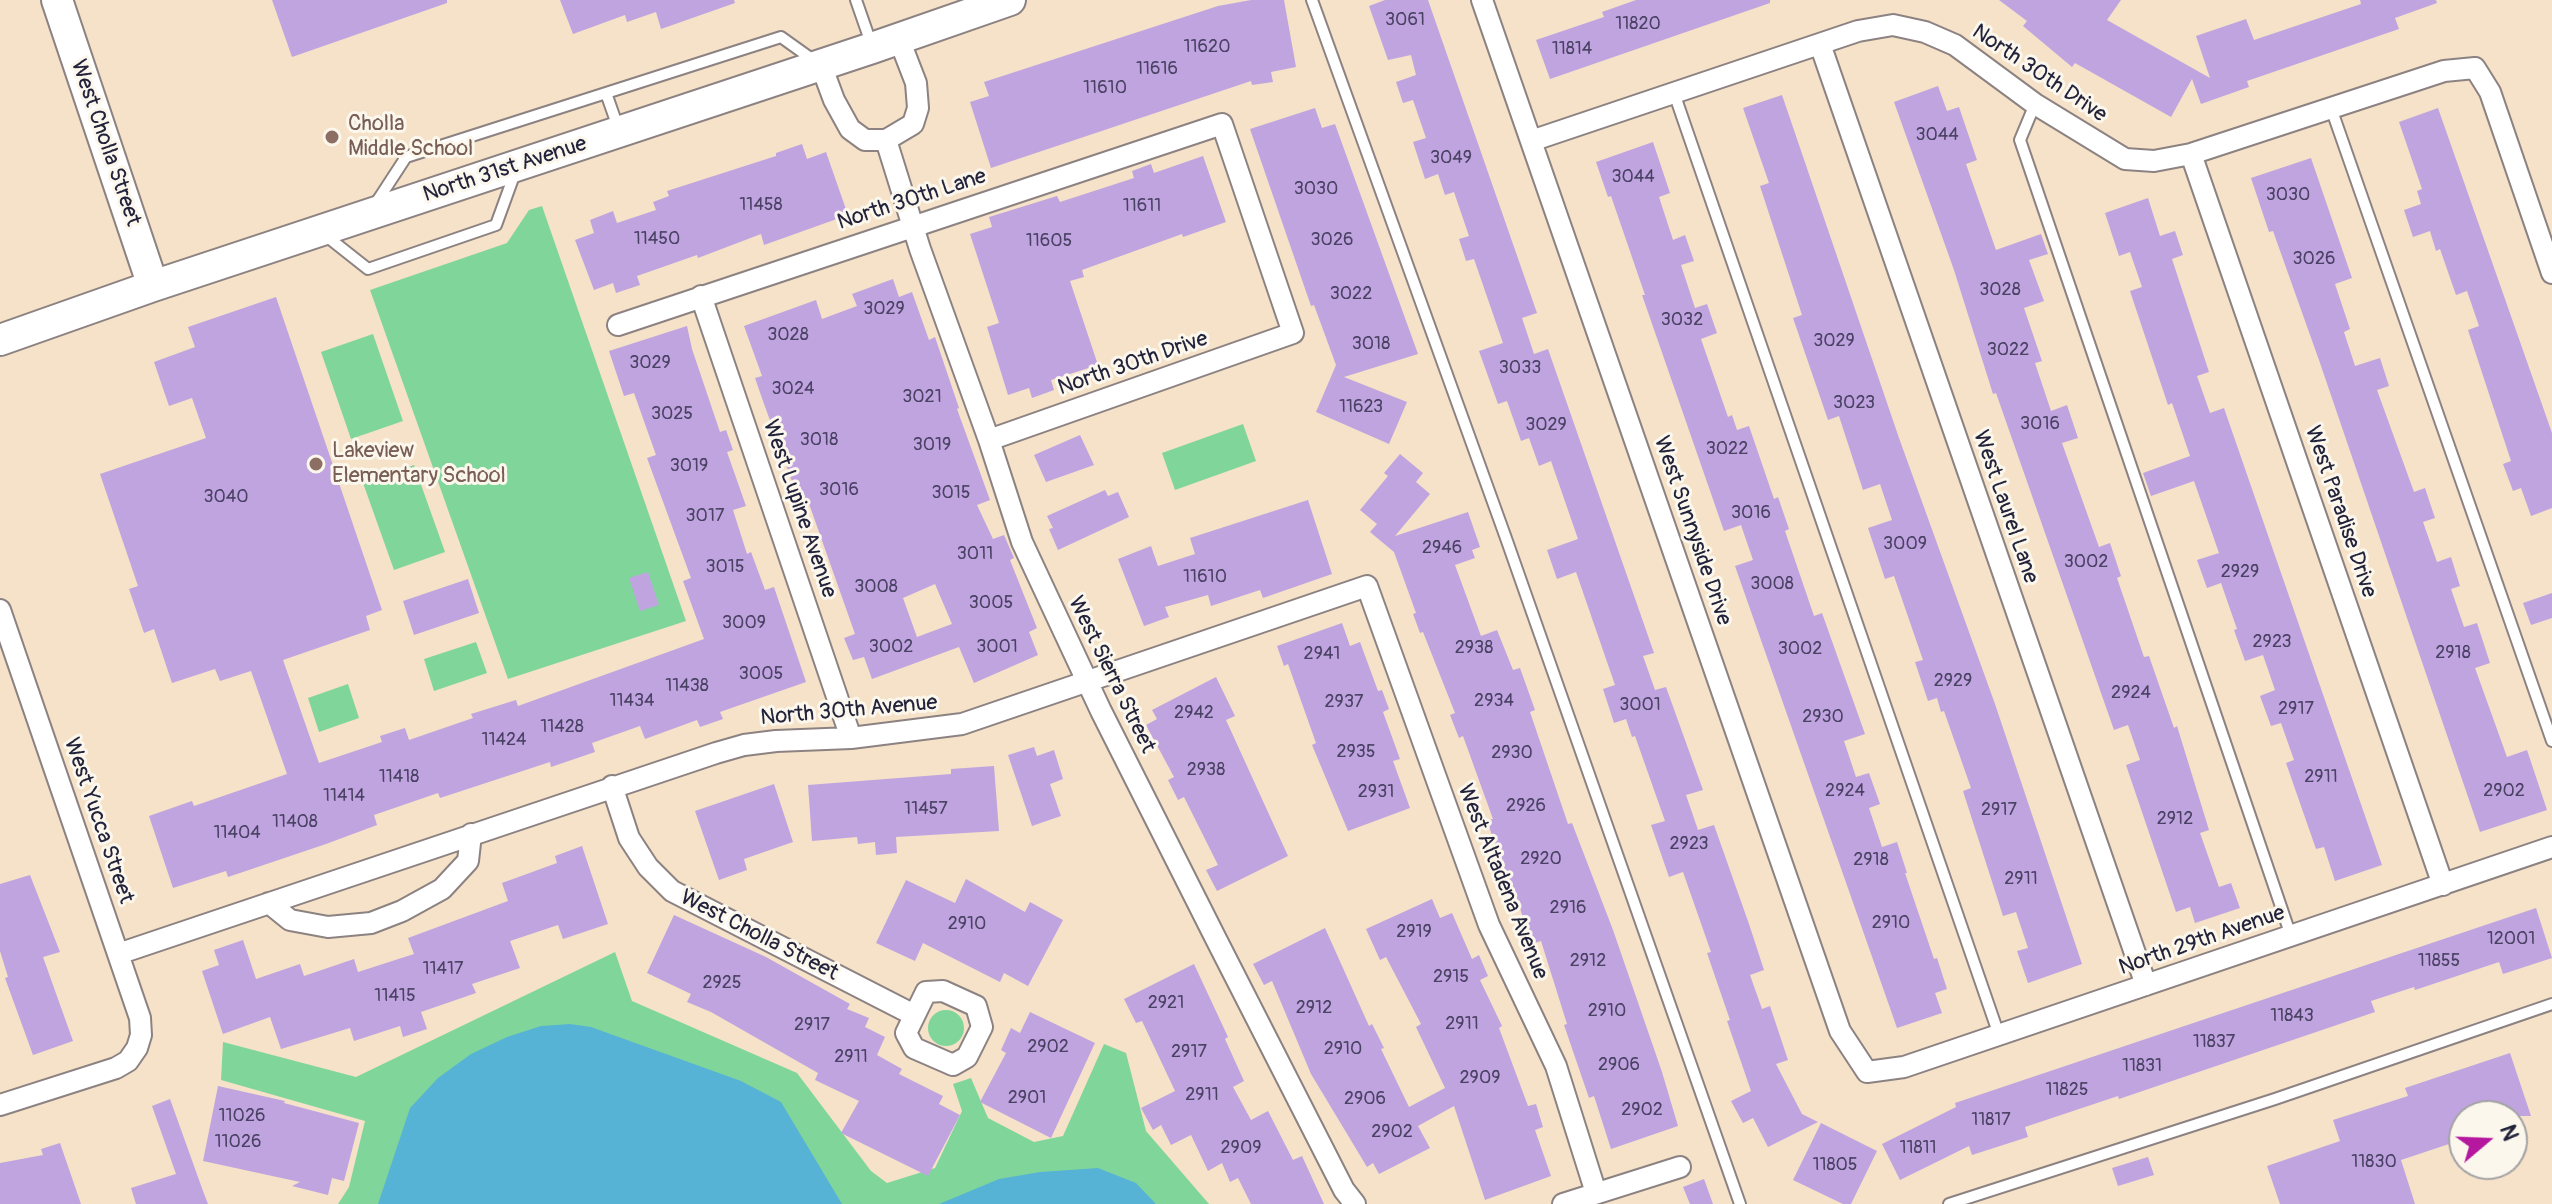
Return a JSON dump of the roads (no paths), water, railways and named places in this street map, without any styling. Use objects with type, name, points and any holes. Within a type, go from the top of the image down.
[{"type":"street","name":"West Cholla Street","points":[[57,0],[153,286]]},
{"type":"street","name":"North 31st Avenue","points":[[0,340],[153,286],[886,44],[1007,0]]},
{"type":"street","name":"West Sunnyside Drive","points":[[1487,1],[1531,141],[1840,1031],[1867,1072]]},
{"type":"street","name":"North 30th Drive","points":[[1531,141],[1858,31],[1893,25],[1925,32],[1955,45],[2035,104],[2125,159],[2154,161],[2191,154],[2444,71],[2475,68],[2490,92],[2552,273]]},
{"type":"street","points":[[821,65],[834,100],[850,129],[865,140],[886,140],[913,124],[918,108],[916,83],[886,44]]},
{"type":"street","name":"West Laurel Lane","points":[[1820,44],[2146,985]]},
{"type":"street","name":"North 30th Lane","points":[[618,325],[1222,124],[1293,333]]},
{"type":"street","name":"West Sierra Street","points":[[886,140],[1022,542],[1086,681],[1344,1190],[1355,1204]]},
{"type":"street","name":"West Paradise Drive","points":[[2191,154],[2443,885]]},
{"type":"street","name":"West Lupine Avenue","points":[[701,296],[851,738]]},
{"type":"street","name":"North 30th Drive","points":[[989,440],[1293,333]]},
{"type":"street","name":"North 30th Avenue","points":[[118,954],[612,786],[744,745],[851,738],[962,724],[1367,586]]},
{"type":"street","name":"West Altadena Avenue","points":[[1367,586],[1479,900],[1556,1066],[1596,1193]]},
{"type":"street","name":"West Yucca Street","points":[[0,610],[140,1018],[141,1035],[128,1061],[116,1068],[0,1105]]},
{"type":"street","name":"West Cholla Street","points":[[612,786],[629,838],[648,867],[672,891],[914,1015]]},
{"type":"street","points":[[269,903],[290,920],[328,927],[371,923],[402,911],[442,889],[468,861],[471,834]]},
{"type":"street","name":"North 29th Avenue","points":[[1867,1072],[1904,1067],[2552,847]]},
{"type":"street","points":[[1563,1204],[1680,1167]]},
{"type":"lane","points":[[856,0],[886,44]]},
{"type":"lane","points":[[1312,0],[1507,541],[1740,1204]]},
{"type":"lane","points":[[369,215],[406,157],[781,37],[821,65]]},
{"type":"lane","points":[[606,93],[619,132]]},
{"type":"lane","points":[[1674,93],[1999,1035]]},
{"type":"lane","points":[[2035,104],[2020,140],[2291,936]]},
{"type":"lane","points":[[2331,108],[2552,741]]},
{"type":"lane","points":[[320,231],[368,269],[496,225],[518,166]]},
{"type":"lane","points":[[1949,1204],[2275,1099],[2552,1004]]},
{"type":"water","points":[[570,1024],[591,1027],[741,1081],[781,1102],[842,1204],[378,1204],[410,1108],[438,1078],[471,1054],[507,1037],[541,1026]]},
{"type":"water","points":[[1098,1168],[1136,1183],[1156,1204],[939,1204],[999,1179],[1040,1172]]},
{"type":"place","name":"Cholla Middle School","points":[[332,137]]},
{"type":"place","name":"Lakeview Elementary School","points":[[316,464]]}]
